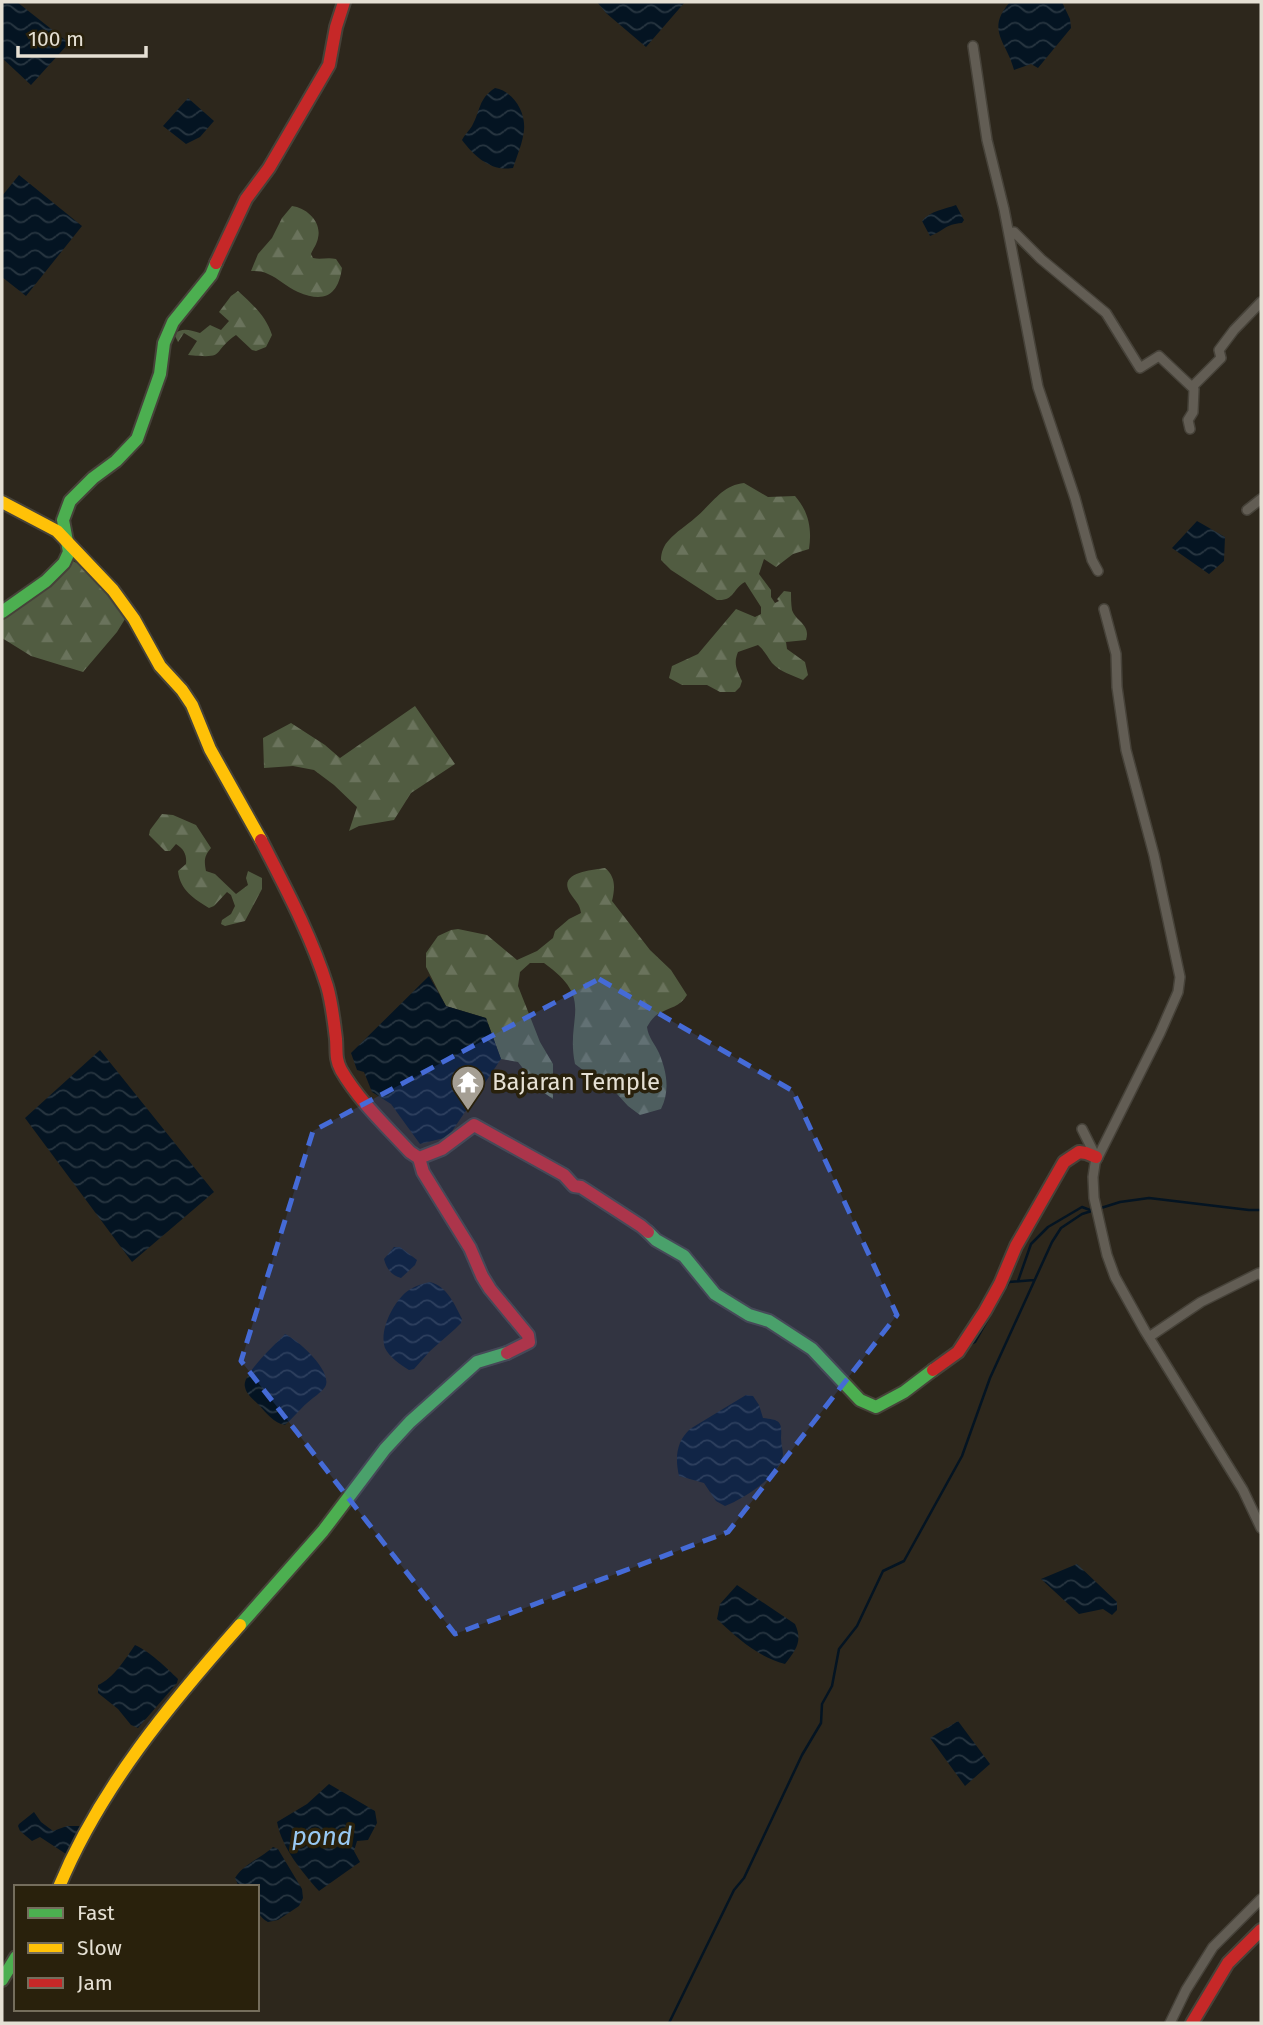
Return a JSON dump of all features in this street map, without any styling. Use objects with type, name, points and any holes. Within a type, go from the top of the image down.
[{"type":"street","points":[[2,612],[55,573],[68,557],[63,520],[70,501],[93,478],[116,461],[136,439],[160,374],[164,343],[170,328],[211,275],[246,199],[269,168],[329,65],[333,56],[334,34],[344,2]]},
{"type":"street","points":[[973,46],[987,140],[1004,209],[1038,387],[1075,498],[1092,560],[1098,571]]},
{"type":"street","points":[[1014,232],[1041,259],[1106,313],[1140,368],[1159,356],[1194,389],[1193,412],[1188,420],[1190,429]]},
{"type":"street","points":[[1192,387],[1221,358],[1219,350],[1261,302]]},
{"type":"street","points":[[1247,510],[1261,499]]},
{"type":"street","points":[[2,502],[57,531],[113,590],[134,619],[160,666],[192,705],[210,749],[253,824],[312,947],[331,1001],[335,1056],[340,1069],[362,1098],[410,1152],[419,1158],[423,1172],[470,1248],[489,1289],[528,1335],[529,1342],[515,1350],[477,1362],[410,1422],[385,1449],[323,1531],[207,1661],[118,1777],[97,1810],[60,1885]]},
{"type":"street","points":[[1104,609],[1116,654],[1117,687],[1126,750],[1154,855],[1180,977],[1178,992],[1160,1033],[1096,1159],[1094,1198],[1115,1277],[1243,1490],[1261,1528]]},
{"type":"street","points":[[419,1158],[442,1149],[474,1125],[484,1130],[564,1175],[574,1186],[581,1186],[641,1226],[656,1240],[670,1246],[684,1256],[715,1294],[749,1315],[769,1321],[812,1349],[860,1399],[876,1408],[904,1392],[958,1352],[985,1311],[1016,1246],[1064,1162],[1075,1153],[1087,1152],[1096,1159]]},
{"type":"street","points":[[1082,1129],[1096,1159]]},
{"type":"street","points":[[1149,1337],[1201,1302],[1259,1273],[1261,1275]]},
{"type":"street","points":[[1170,2023],[1186,1990],[1213,1947],[1261,1899]]},
{"type":"street","points":[[1192,2023],[1228,1963],[1261,1930]]},
{"type":"street","points":[[2,1980],[14,1960]]},
{"type":"highlighted area","points":[[599,979],[793,1091],[897,1315],[728,1532],[455,1634],[241,1361],[313,1131]]},
{"type":"green space","points":[[292,206],[308,213],[318,227],[317,240],[311,254],[313,258],[336,259],[342,268],[337,285],[328,295],[307,295],[266,273],[251,271],[258,254],[272,238],[282,218]]},
{"type":"green space","points":[[238,291],[258,311],[269,328],[272,335],[266,347],[252,350],[236,335],[214,355],[188,355],[197,341],[184,333],[178,342],[174,334],[183,330],[200,333],[210,325],[221,330],[229,321],[219,312]]},
{"type":"green space","points":[[744,483],[768,497],[795,496],[806,515],[810,528],[809,549],[793,554],[776,567],[764,559],[759,574],[771,590],[775,603],[784,591],[791,592],[792,610],[805,627],[807,635],[806,640],[786,642],[787,649],[805,662],[808,675],[803,680],[782,671],[758,645],[738,652],[736,664],[742,681],[735,692],[720,692],[707,685],[682,685],[669,678],[672,666],[698,654],[736,609],[755,617],[761,614],[761,607],[745,582],[727,599],[717,600],[671,570],[661,560],[662,551],[672,537],[717,496],[729,487]]},
{"type":"green space","points":[[71,560],[97,578],[125,619],[83,672],[31,656],[2,638],[2,621],[49,584]]},
{"type":"green space","points":[[415,706],[455,764],[411,793],[394,820],[359,826],[349,831],[357,807],[314,770],[293,766],[264,768],[263,738],[291,723],[340,758]]},
{"type":"green space","points":[[162,814],[173,815],[196,825],[211,848],[205,859],[206,871],[215,874],[236,894],[248,885],[248,871],[262,878],[262,889],[245,921],[225,926],[221,924],[235,906],[227,892],[209,908],[185,889],[178,871],[186,864],[183,850],[176,844],[170,851],[165,851],[149,835]]},
{"type":"green space","points":[[605,868],[614,883],[612,901],[650,950],[671,970],[687,995],[678,1004],[656,1015],[647,1027],[662,1060],[666,1088],[661,1109],[640,1115],[607,1083],[575,1064],[574,999],[560,976],[544,963],[530,963],[520,972],[518,986],[540,1042],[553,1064],[553,1099],[540,1090],[518,1062],[501,1059],[486,1018],[446,1006],[426,967],[426,953],[438,936],[451,930],[487,935],[517,960],[537,951],[553,938],[555,931],[581,913],[567,886],[572,876]]},
{"type":"water","points":[[2,2],[17,2],[69,43],[31,85],[2,58]]},
{"type":"water","points":[[597,2],[685,2],[646,47]]},
{"type":"water","points":[[1010,2],[1062,2],[1070,19],[1071,28],[1038,68],[1031,64],[1014,70],[998,28],[999,20]]},
{"type":"water","points":[[495,88],[513,98],[523,116],[523,135],[513,168],[497,168],[484,162],[462,140],[472,126],[483,101]]},
{"type":"water","points":[[188,98],[214,121],[200,137],[186,144],[163,126]]},
{"type":"water","points":[[19,175],[82,226],[26,296],[2,277],[2,196]]},
{"type":"water","points":[[956,205],[964,220],[962,223],[948,226],[930,236],[922,221],[933,213]]},
{"type":"water","points":[[1197,521],[1225,537],[1224,561],[1209,574],[1172,548]]},
{"type":"water","points":[[429,976],[446,1006],[486,1018],[501,1059],[448,1137],[420,1144],[391,1104],[372,1092],[364,1072],[357,1070],[351,1053]]},
{"type":"water","points":[[100,1050],[214,1192],[132,1262],[25,1118]]},
{"type":"water","points":[[394,1247],[400,1247],[417,1260],[401,1278],[390,1271],[384,1259]]},
{"type":"water","points":[[430,1282],[446,1292],[462,1319],[414,1369],[409,1370],[392,1358],[385,1348],[385,1326],[391,1311],[405,1293]]},
{"type":"water","points":[[285,1334],[313,1357],[326,1381],[325,1387],[285,1425],[267,1414],[249,1394],[245,1382],[267,1352]]},
{"type":"water","points":[[746,1395],[753,1396],[763,1418],[779,1423],[783,1455],[768,1479],[750,1493],[725,1506],[716,1501],[704,1483],[679,1476],[678,1451],[682,1439],[690,1429]]},
{"type":"water","points":[[1077,1564],[1117,1602],[1117,1610],[1112,1615],[1103,1609],[1079,1614],[1041,1579]]},
{"type":"water","points":[[737,1585],[795,1624],[797,1645],[785,1664],[757,1652],[717,1619],[720,1604]]},
{"type":"water","points":[[135,1645],[152,1655],[178,1679],[138,1728],[131,1725],[118,1709],[98,1693],[98,1685],[114,1673]]},
{"type":"water","points":[[958,1721],[990,1764],[965,1786],[930,1738]]},
{"type":"water","name":"pond","points":[[329,1784],[375,1811],[377,1823],[368,1840],[357,1841],[354,1851],[360,1862],[319,1891],[288,1850],[277,1822],[307,1804]]},
{"type":"water","points":[[34,1812],[41,1822],[53,1831],[67,1826],[80,1826],[66,1854],[40,1837],[32,1841],[20,1831],[19,1824]]},
{"type":"water","name":"pond","points":[[273,1847],[278,1849],[302,1889],[303,1898],[299,1906],[278,1920],[268,1922],[259,1914],[259,1885],[238,1885],[235,1878]]},
{"type":"waterway","points":[[669,2023],[734,1890],[744,1878],[802,1755],[821,1723],[822,1704],[832,1686],[839,1649],[857,1626],[883,1571],[904,1561],[962,1456],[990,1378],[1052,1242],[1061,1228],[1082,1214],[1120,1202],[1149,1198],[1261,1210]]},
{"type":"waterway","points":[[1018,1281],[1031,1244],[1048,1227],[1082,1207],[1090,1210]]},
{"type":"waterway","points":[[969,1345],[975,1342],[1009,1282],[1034,1280]]},
{"type":"traffic: fast","points":[[2,612],[46,581],[64,563],[69,552],[63,520],[70,501],[137,439],[160,374],[164,343],[173,322],[211,275],[216,263]]},
{"type":"traffic: fast","points":[[648,1232],[656,1240],[684,1256],[715,1294],[749,1315],[769,1321],[812,1349],[860,1400],[876,1407],[904,1392],[933,1370]]},
{"type":"traffic: fast","points":[[240,1625],[323,1531],[385,1449],[410,1422],[477,1362],[507,1353]]},
{"type":"traffic: fast","points":[[2,1980],[14,1960]]},
{"type":"traffic: slow","points":[[2,502],[57,531],[113,590],[134,619],[160,666],[192,705],[210,749],[261,840]]},
{"type":"traffic: slow","points":[[60,1885],[95,1815],[116,1781],[188,1685],[240,1625]]},
{"type":"traffic: jam","points":[[216,263],[246,199],[269,168],[329,65],[344,2]]},
{"type":"traffic: jam","points":[[261,840],[321,967],[330,999],[337,1059],[341,1070],[373,1113],[419,1158],[423,1172],[470,1248],[490,1289],[528,1335],[529,1342],[507,1353]]},
{"type":"traffic: jam","points":[[419,1158],[442,1149],[474,1125],[564,1175],[574,1186],[581,1187],[648,1232]]},
{"type":"traffic: jam","points":[[933,1370],[958,1352],[985,1311],[1016,1246],[1064,1162],[1079,1152],[1096,1157]]},
{"type":"traffic: jam","points":[[1192,2023],[1228,1963],[1261,1930]]},
{"type":"place","name":"Bajaran Temple","points":[[468,1112]]}]
